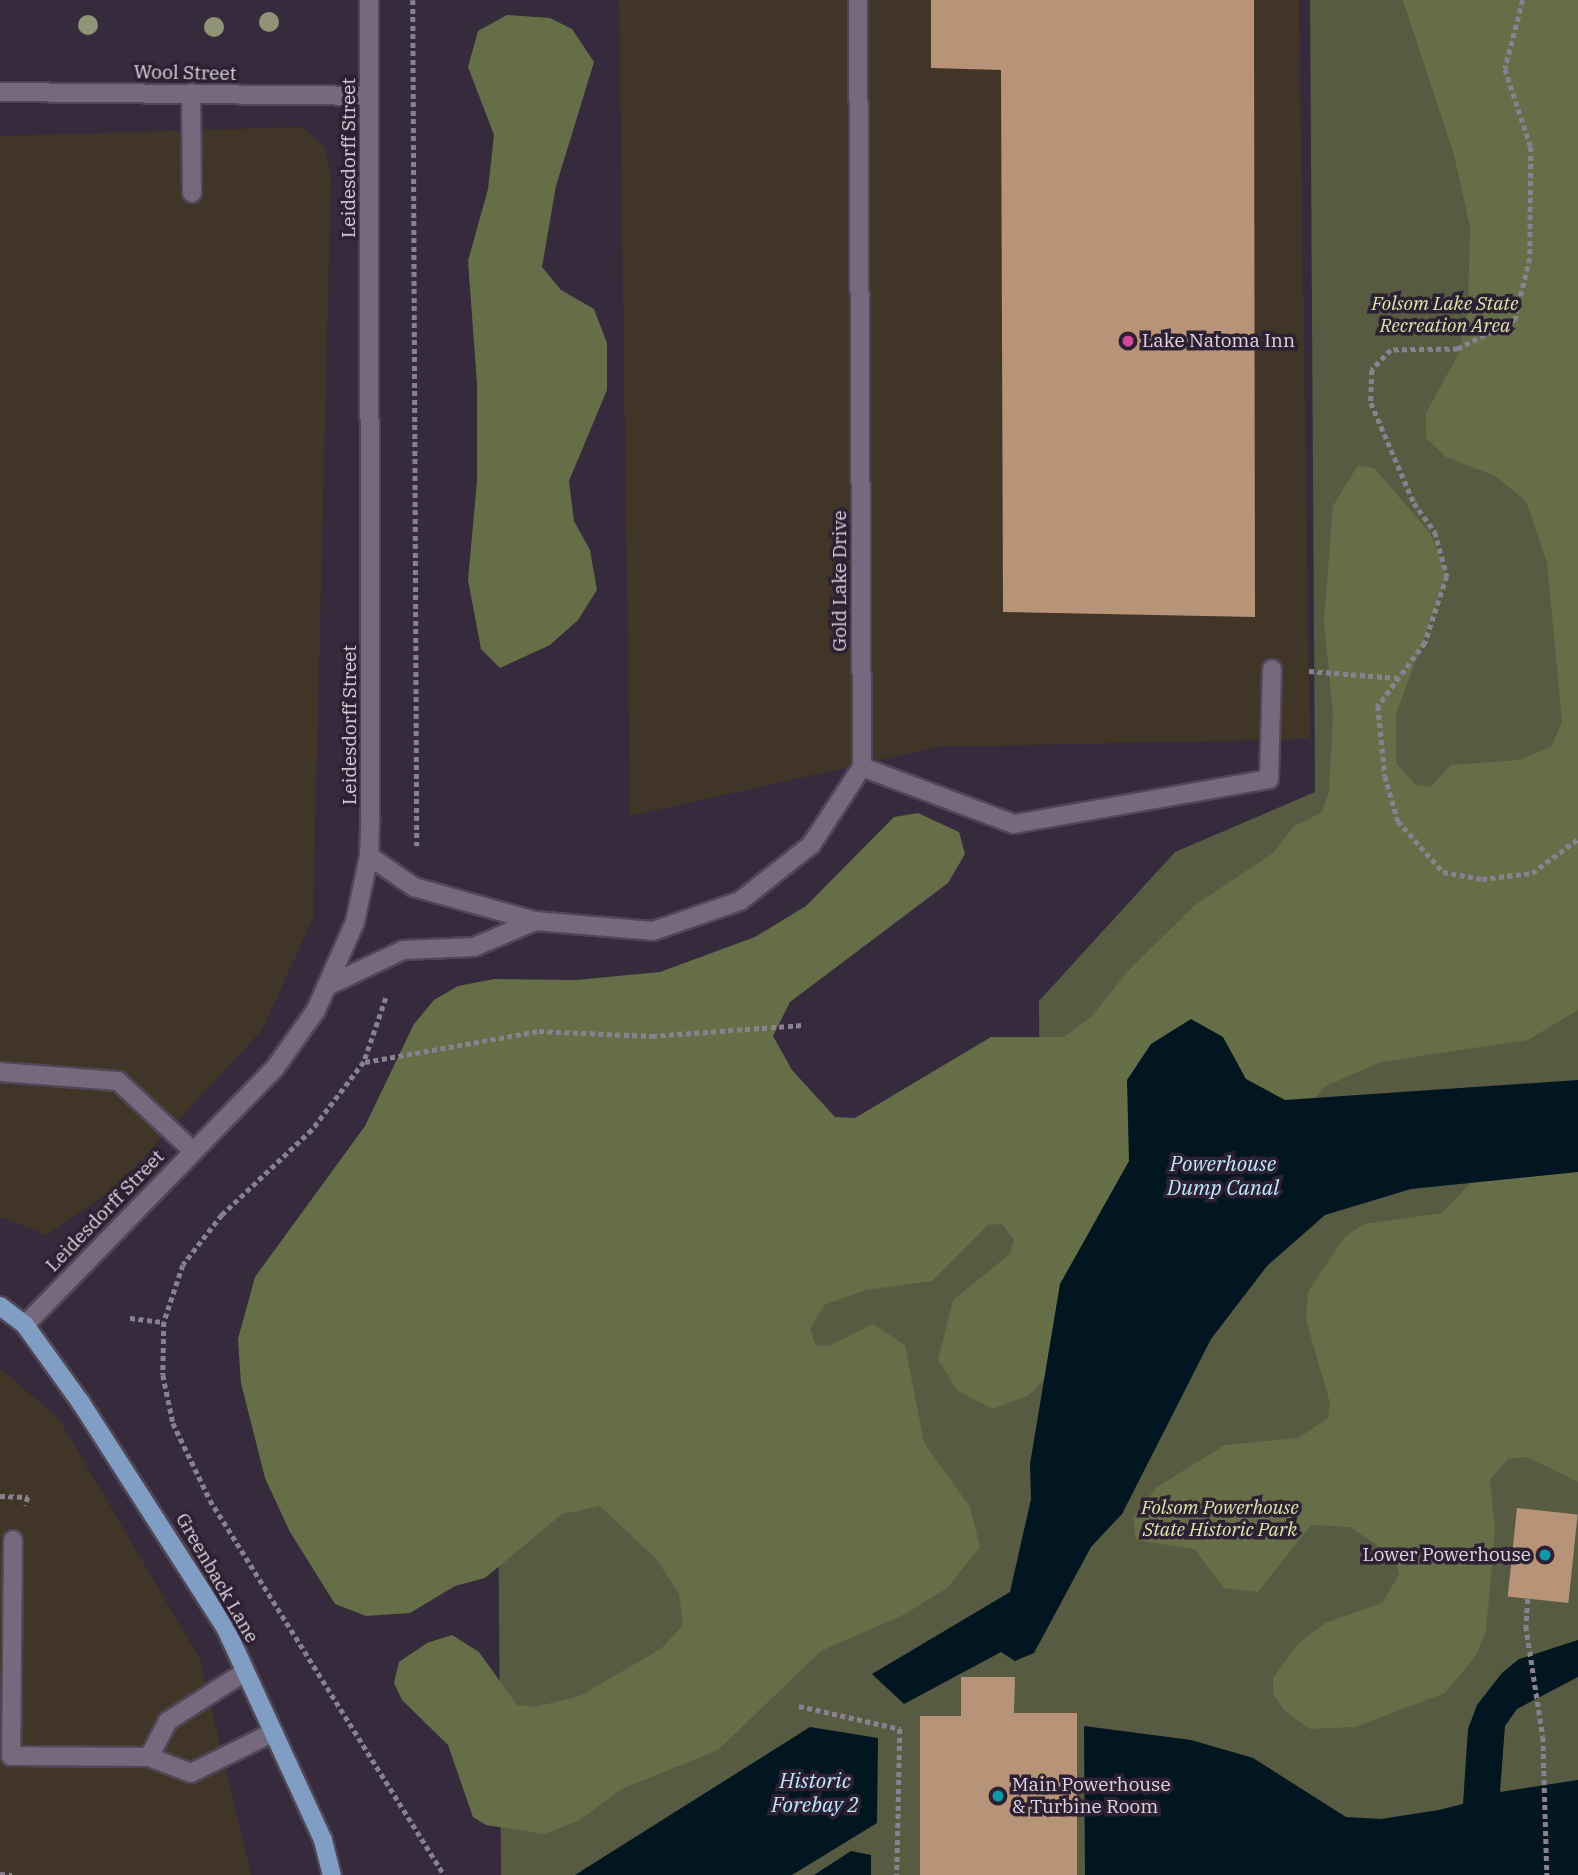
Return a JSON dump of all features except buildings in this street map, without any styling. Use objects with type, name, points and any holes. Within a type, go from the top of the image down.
[{"type":"main road","name":"Greenback Lane","points":[[0,1306],[25,1325],[139,1486],[225,1627],[323,1840],[332,1875]]},
{"type":"street","name":"Leidesdorff Street","points":[[25,1325],[294,1045],[327,986],[355,922],[369,856],[369,0]]},
{"type":"street","name":"Gold Lake Drive","points":[[858,0],[862,767]]},
{"type":"street","name":"Wool Street","points":[[0,92],[369,96]]},
{"type":"street","points":[[191,93],[192,192]]},
{"type":"street","points":[[369,856],[414,887],[535,921],[653,931],[740,901],[811,845],[862,767],[1014,824],[1269,779],[1272,669]]},
{"type":"street","points":[[327,986],[403,950],[474,947],[535,921]]},
{"type":"street","points":[[0,1072],[118,1080],[193,1151]]},
{"type":"street","points":[[13,1539],[11,1756],[149,1757],[191,1773],[272,1733]]},
{"type":"street","points":[[149,1757],[168,1721],[245,1672]]},
{"type":"path","points":[[1523,0],[1506,69],[1531,147],[1530,258],[1516,320],[1458,349],[1391,351],[1372,370],[1371,403],[1414,503],[1435,532],[1447,576],[1425,643],[1378,706],[1385,776],[1398,821],[1443,872],[1482,879],[1532,873],[1578,839]]},
{"type":"path","points":[[1297,670],[1398,678]]},
{"type":"path","points":[[364,1062],[539,1031],[652,1037],[803,1025]]},
{"type":"path","points":[[222,1216],[183,1265],[164,1322],[163,1374],[173,1423],[211,1500],[444,1875]]},
{"type":"path","points":[[130,1318],[164,1322]]},
{"type":"path","points":[[1528,1599],[1526,1626],[1544,1737],[1547,1875]]},
{"type":"path","points":[[799,1706],[900,1729],[897,1875]]},
{"type":"path","points":[[0,1874],[12,1875]]},
{"type":"shaded area","points":[[619,0],[1299,0],[1310,739],[938,747],[630,816]]},
{"type":"shaded area","points":[[302,127],[325,147],[331,176],[313,918],[262,1030],[115,1188],[47,1235],[0,1217],[0,136]]},
{"type":"shaded area","points":[[0,1368],[59,1419],[200,1659],[251,1875],[0,1875]]},
{"type":"green space","name":"Folsom Powerhouse State Historic Park","points":[[1310,0],[1578,0],[1578,1875],[501,1875],[496,1214],[1040,1210],[1039,1001],[1175,852],[1315,792]]},
{"type":"green space","points":[[1403,0],[1578,0],[1578,1010],[1528,1040],[1381,1062],[1326,1086],[1029,1395],[993,1409],[958,1391],[938,1360],[953,1300],[1010,1254],[1014,1240],[1002,1224],[988,1225],[932,1281],[866,1290],[824,1305],[810,1329],[815,1345],[829,1346],[873,1324],[905,1345],[924,1443],[970,1507],[980,1547],[947,1588],[905,1614],[821,1651],[718,1750],[624,1788],[578,1821],[544,1834],[486,1825],[473,1817],[448,1745],[402,1700],[394,1683],[399,1662],[427,1643],[452,1635],[479,1652],[517,1705],[535,1707],[580,1696],[662,1648],[683,1625],[679,1594],[657,1560],[600,1506],[562,1514],[485,1578],[455,1586],[410,1613],[366,1616],[335,1604],[290,1532],[265,1478],[241,1383],[238,1339],[255,1277],[365,1126],[414,1024],[434,1000],[458,986],[494,979],[576,980],[660,972],[755,937],[806,906],[894,817],[918,813],[959,832],[965,854],[948,883],[790,1002],[773,1036],[792,1070],[835,1117],[855,1118],[991,1037],[1064,1037],[1092,1016],[1128,971],[1195,905],[1273,853],[1293,827],[1322,812],[1329,792],[1333,715],[1324,621],[1333,506],[1358,465],[1374,468],[1430,533],[1447,576],[1396,714],[1396,763],[1416,785],[1430,787],[1451,765],[1519,760],[1551,747],[1562,722],[1547,562],[1526,501],[1495,476],[1446,457],[1426,438],[1426,413],[1459,353],[1468,307],[1470,226],[1454,155]]},
{"type":"green space","points":[[507,15],[550,18],[572,29],[594,62],[556,186],[542,267],[561,290],[594,309],[607,343],[607,390],[569,481],[574,521],[590,550],[597,590],[578,620],[550,645],[500,668],[481,649],[468,580],[477,481],[477,384],[468,261],[488,189],[494,135],[468,67],[478,31]]},
{"type":"green space","points":[[1578,1128],[1578,1482],[1527,1457],[1508,1459],[1490,1480],[1495,1529],[1486,1631],[1475,1657],[1445,1693],[1355,1727],[1310,1729],[1284,1710],[1273,1694],[1273,1678],[1298,1644],[1325,1623],[1382,1603],[1399,1575],[1395,1557],[1350,1527],[1311,1525],[1258,1592],[1224,1588],[1194,1549],[1136,1540],[1133,1517],[1157,1487],[1225,1445],[1298,1438],[1328,1418],[1330,1403],[1306,1320],[1308,1292],[1345,1237],[1364,1224],[1442,1213],[1492,1161]]},
{"type":"water","name":"Powerhouse Dump Canal","points":[[1191,1019],[1223,1037],[1246,1079],[1285,1100],[1578,1080],[1578,1172],[1411,1189],[1325,1215],[1267,1266],[1211,1339],[1122,1514],[1091,1547],[1034,1653],[1015,1661],[1001,1652],[904,1704],[872,1674],[1010,1592],[1031,1499],[1030,1464],[1060,1284],[1129,1161],[1127,1080],[1151,1044]]},
{"type":"water","points":[[1578,1640],[1578,1677],[1517,1709],[1505,1726],[1500,1792],[1578,1780],[1578,1875],[1085,1875],[1084,1726],[1191,1740],[1253,1758],[1346,1817],[1381,1819],[1439,1810],[1463,1804],[1468,1729],[1477,1705],[1502,1673],[1519,1659]]},
{"type":"water","name":"Historic Forebay 2","points":[[810,1727],[878,1738],[877,1823],[792,1875],[575,1875]]},
{"type":"water","points":[[851,1851],[871,1855],[871,1875],[814,1875]]},
{"type":"place","name":"Lake Natoma Inn","points":[[1128,341]]},
{"type":"place","name":"Lower Powerhouse","points":[[1545,1555]]},
{"type":"place","name":"Main Powerhouse & Turbine Room","points":[[998,1796]]},
{"type":"park label","name":"Folsom Lake State Recreation Area","points":[[1445,315]]}]
